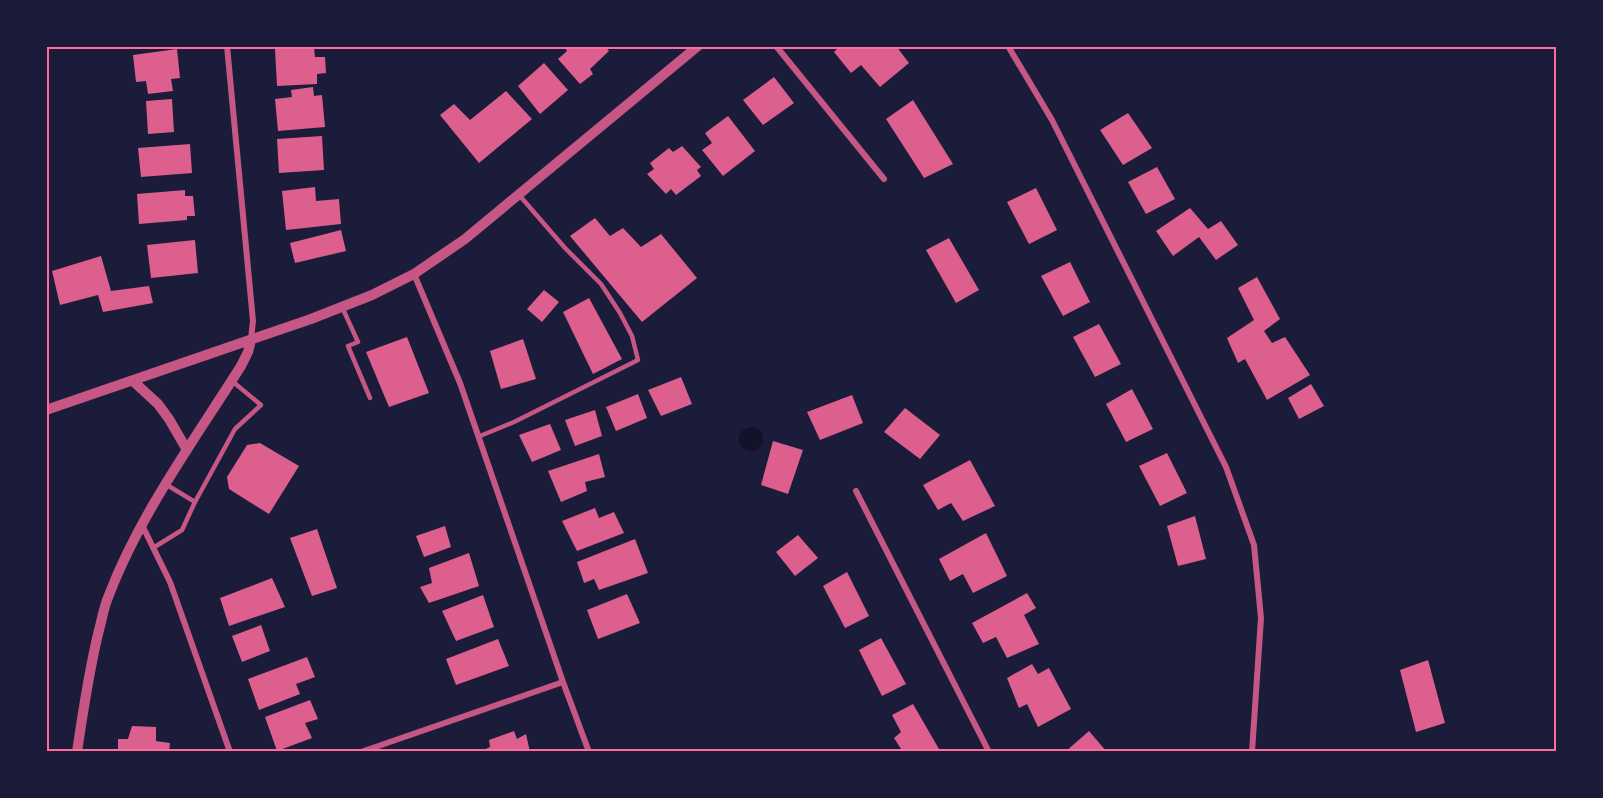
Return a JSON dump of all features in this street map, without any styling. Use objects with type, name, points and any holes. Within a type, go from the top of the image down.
[{"type":"street","points":[[77,752],[90,665],[108,597],[142,525],[232,381],[251,340],[253,321],[227,46]]},
{"type":"street","points":[[46,410],[310,319],[372,295],[414,274],[465,239],[698,46]]},
{"type":"street","points":[[776,46],[884,179]]},
{"type":"street","points":[[1008,46],[1052,120],[1226,467],[1254,545],[1261,618],[1252,752]]},
{"type":"street","points":[[414,274],[460,382],[480,436],[589,752]]},
{"type":"street","points":[[133,381],[164,411],[187,450]]},
{"type":"street","points":[[856,491],[989,752]]},
{"type":"street","points":[[142,525],[170,582],[230,752]]},
{"type":"street","points":[[360,752],[563,682]]},
{"type":"lane","points":[[480,436],[514,422],[638,360],[632,336],[601,284],[565,248],[519,195]]},
{"type":"lane","points":[[342,306],[358,342],[348,346],[369,398]]},
{"type":"lane","points":[[153,548],[182,530],[235,429],[261,405],[232,381]]},
{"type":"lane","points":[[166,484],[195,502]]},
{"type":"shaded area","points":[[751,427],[760,430],[763,439],[760,448],[751,451],[742,448],[739,439],[742,430]]},
{"type":"building","points":[[564,46],[605,46],[609,51],[590,69],[593,74],[580,84],[558,59],[567,51]]},
{"type":"building","points":[[840,46],[896,46],[909,63],[880,87],[861,65],[851,73],[834,52]]},
{"type":"building","points":[[314,47],[315,57],[325,57],[326,73],[317,74],[317,84],[277,86],[275,49]]},
{"type":"building","points":[[177,49],[180,78],[171,79],[173,91],[148,94],[146,81],[136,82],[133,55]]},
{"type":"building","points":[[544,63],[568,90],[540,114],[518,86]]},
{"type":"building","points":[[774,77],[794,103],[763,125],[743,100]]},
{"type":"building","points":[[313,87],[314,96],[322,95],[325,127],[278,131],[275,99],[292,97],[291,90]]},
{"type":"building","points":[[506,91],[532,119],[479,163],[440,115],[454,104],[470,120]]},
{"type":"building","points":[[172,99],[174,132],[148,134],[146,101]]},
{"type":"building","points":[[913,100],[953,164],[924,178],[886,119]]},
{"type":"building","points":[[1128,113],[1152,148],[1123,165],[1100,130]]},
{"type":"building","points":[[728,116],[755,151],[723,176],[702,150],[712,143],[705,133]]},
{"type":"building","points":[[322,136],[324,170],[279,173],[277,139]]},
{"type":"building","points":[[190,144],[192,173],[141,177],[138,148]]},
{"type":"building","points":[[682,146],[701,167],[697,170],[701,176],[676,195],[671,189],[666,194],[647,174],[654,169],[650,163],[669,148],[673,152]]},
{"type":"building","points":[[1157,167],[1175,199],[1146,214],[1128,182]]},
{"type":"building","points":[[315,187],[316,201],[339,199],[341,224],[286,230],[282,191]]},
{"type":"building","points":[[1036,188],[1057,230],[1029,244],[1007,202]]},
{"type":"building","points":[[185,190],[185,196],[193,196],[195,216],[187,216],[187,220],[139,224],[137,194]]},
{"type":"building","points":[[1190,208],[1208,229],[1221,221],[1238,245],[1216,260],[1199,237],[1173,256],[1156,231]]},
{"type":"building","points":[[595,218],[610,236],[623,228],[641,247],[661,234],[697,278],[642,322],[570,236]]},
{"type":"building","points":[[341,230],[346,251],[295,263],[290,243]]},
{"type":"building","points":[[949,238],[979,290],[956,303],[926,250]]},
{"type":"building","points":[[195,240],[198,273],[151,278],[147,245]]},
{"type":"building","points":[[101,256],[111,291],[149,286],[153,303],[103,312],[98,295],[60,305],[52,271]]},
{"type":"building","points":[[1070,262],[1090,302],[1063,316],[1041,276]]},
{"type":"building","points":[[1257,277],[1280,319],[1264,331],[1272,343],[1285,337],[1310,375],[1267,400],[1245,359],[1238,363],[1227,338],[1254,320],[1238,288]]},
{"type":"building","points":[[544,290],[559,302],[542,322],[527,309]]},
{"type":"building","points":[[589,298],[622,359],[593,374],[563,312]]},
{"type":"building","points":[[1099,324],[1121,364],[1095,377],[1073,337]]},
{"type":"building","points":[[407,337],[429,393],[389,407],[366,352]]},
{"type":"building","points":[[523,339],[536,379],[501,389],[490,351]]},
{"type":"building","points":[[681,377],[692,404],[661,416],[648,390]]},
{"type":"building","points":[[1311,384],[1324,406],[1299,419],[1288,398]]},
{"type":"building","points":[[1132,389],[1153,429],[1126,442],[1106,404]]},
{"type":"building","points":[[638,394],[647,418],[616,431],[606,407]]},
{"type":"building","points":[[852,395],[863,423],[820,440],[807,412]]},
{"type":"building","points":[[905,408],[940,435],[920,459],[884,432]]},
{"type":"building","points":[[595,410],[602,436],[575,446],[565,420]]},
{"type":"building","points":[[550,424],[561,450],[532,462],[519,435]]},
{"type":"building","points":[[773,441],[803,450],[788,494],[761,485]]},
{"type":"building","points":[[260,443],[299,466],[269,514],[229,489],[227,477],[247,445]]},
{"type":"building","points":[[1167,453],[1187,493],[1160,506],[1139,466]]},
{"type":"building","points":[[599,454],[605,477],[585,482],[587,491],[561,502],[548,471]]},
{"type":"building","points":[[970,460],[995,506],[963,521],[951,503],[938,510],[923,485]]},
{"type":"building","points":[[595,508],[599,518],[614,512],[624,533],[577,551],[562,521]]},
{"type":"building","points":[[1195,516],[1206,559],[1178,566],[1167,526]]},
{"type":"building","points":[[445,526],[451,547],[424,557],[416,536]]},
{"type":"building","points":[[317,529],[337,588],[312,596],[290,538]]},
{"type":"building","points":[[986,533],[1007,576],[973,593],[963,574],[950,581],[939,559]]},
{"type":"building","points":[[798,535],[818,558],[795,576],[776,552]]},
{"type":"building","points":[[635,539],[648,573],[599,590],[594,579],[584,583],[577,562]]},
{"type":"building","points":[[469,553],[479,586],[429,603],[420,587],[432,583],[429,568]]},
{"type":"building","points":[[847,572],[869,616],[845,628],[823,586]]},
{"type":"building","points":[[272,578],[285,607],[229,626],[220,598]]},
{"type":"building","points":[[1027,593],[1036,608],[1024,615],[1039,644],[1007,658],[996,637],[983,643],[972,623]]},
{"type":"building","points":[[627,594],[640,623],[598,639],[587,610]]},
{"type":"building","points":[[483,595],[494,627],[456,641],[442,611]]},
{"type":"building","points":[[261,625],[270,651],[242,662],[232,636]]},
{"type":"building","points":[[881,638],[906,684],[882,696],[859,650]]},
{"type":"building","points":[[498,639],[509,666],[456,685],[446,659]]},
{"type":"building","points":[[307,657],[315,677],[296,684],[300,694],[259,710],[248,679]]},
{"type":"building","points":[[1428,660],[1445,723],[1416,732],[1400,670]]},
{"type":"building","points":[[1032,664],[1038,674],[1049,668],[1071,709],[1038,727],[1027,704],[1019,708],[1007,678]]},
{"type":"building","points":[[310,700],[318,719],[305,723],[312,738],[277,751],[265,717]]},
{"type":"building","points":[[913,704],[939,749],[935,752],[903,752],[894,738],[901,732],[892,715]]},
{"type":"building","points":[[132,726],[156,727],[156,741],[170,743],[169,752],[118,752],[118,739],[128,739]]},
{"type":"building","points":[[514,731],[517,739],[526,734],[530,752],[479,752],[490,747],[489,740]]},
{"type":"building","points":[[1089,731],[1107,752],[1065,752]]}]
